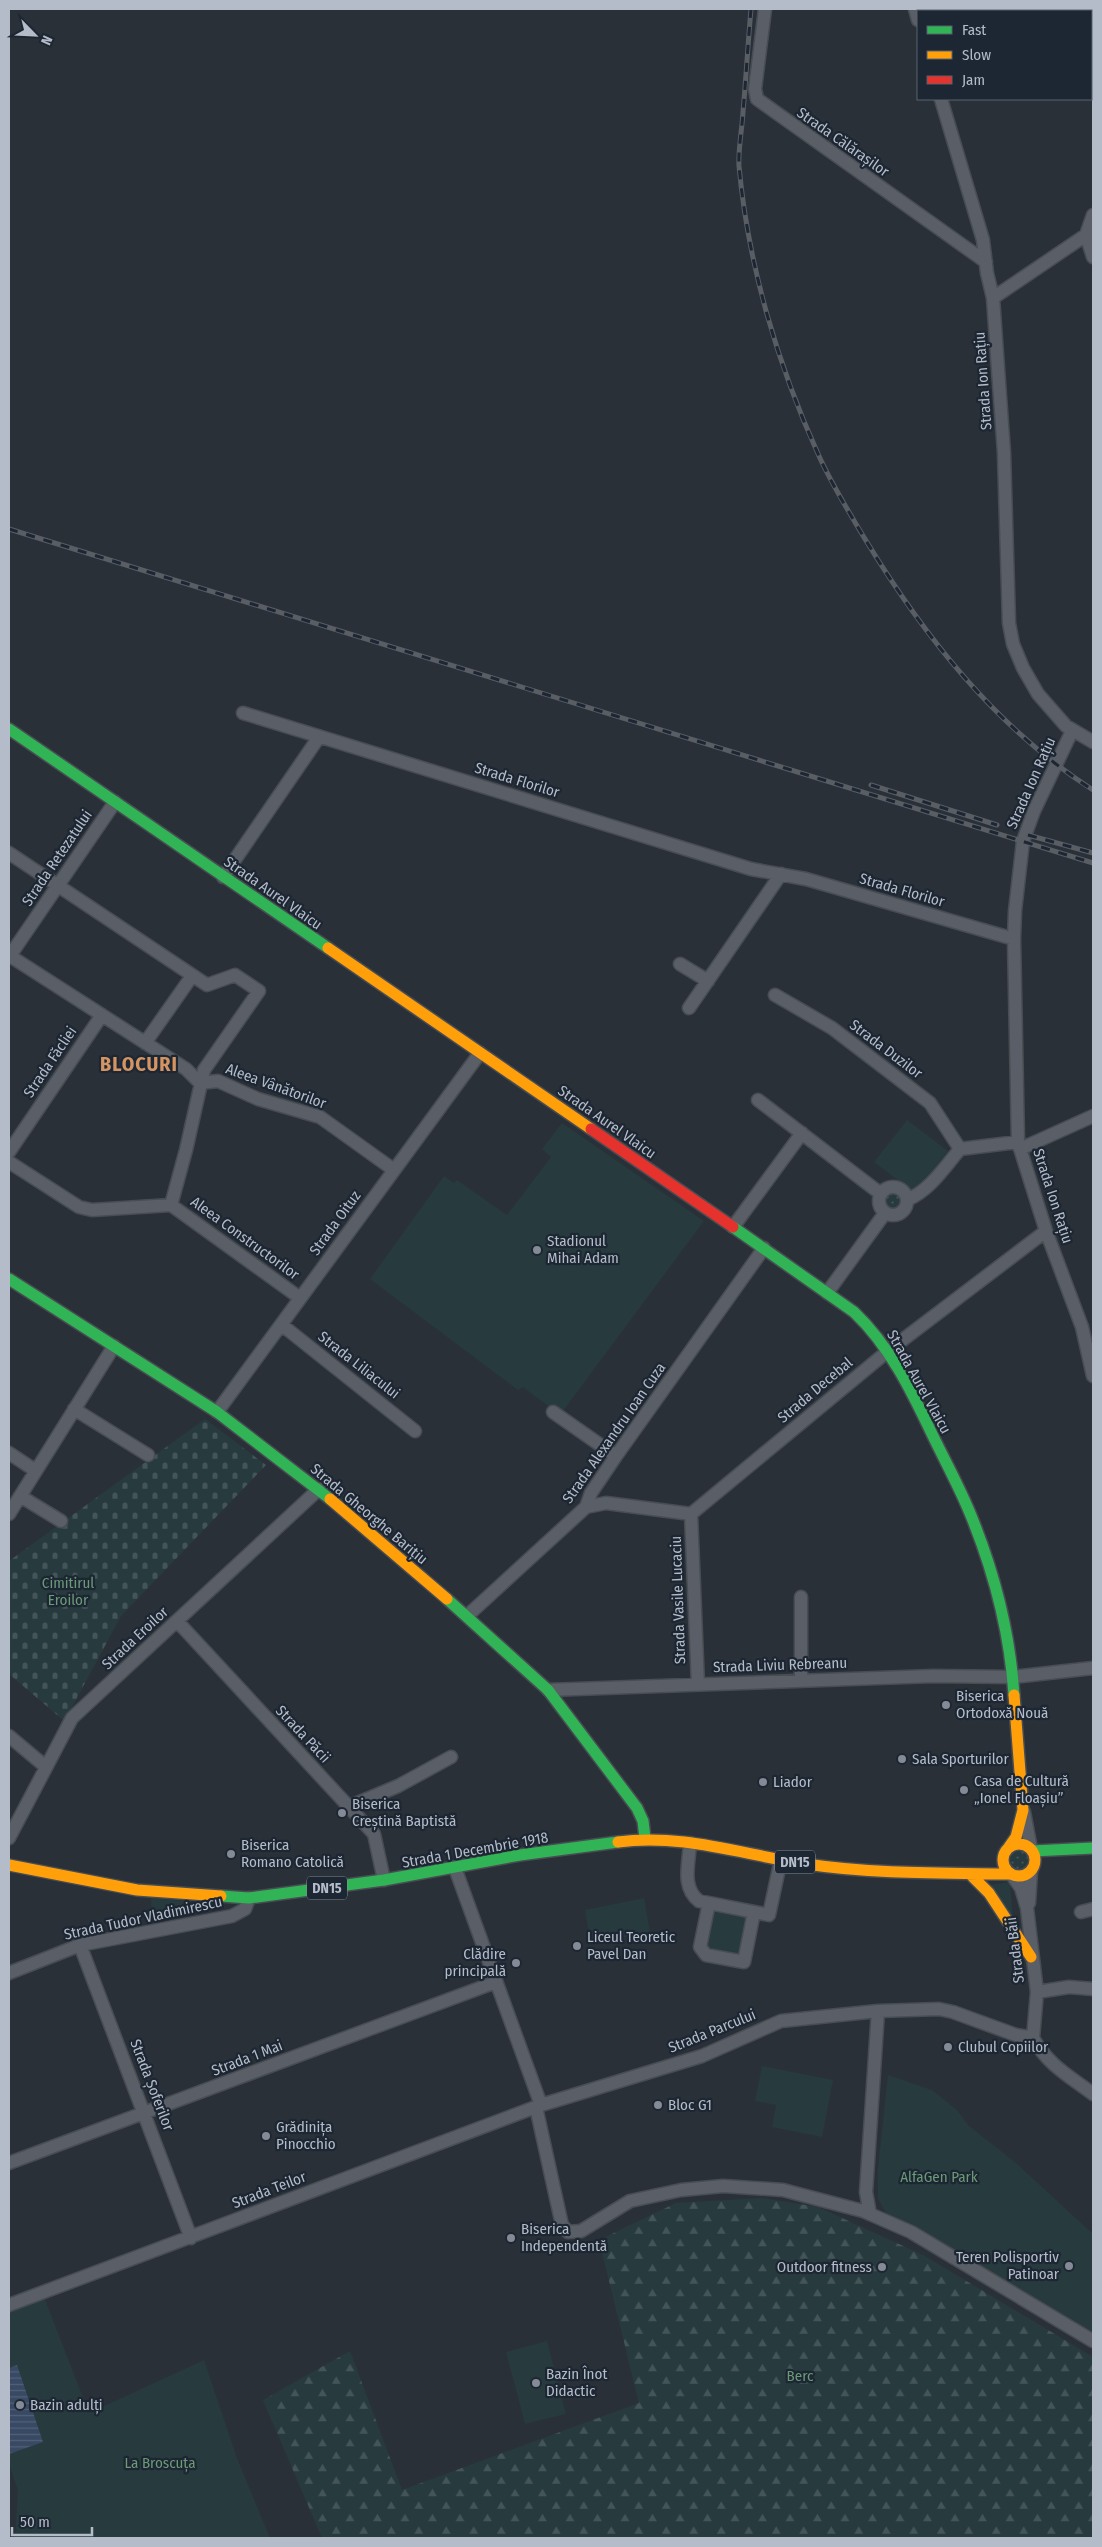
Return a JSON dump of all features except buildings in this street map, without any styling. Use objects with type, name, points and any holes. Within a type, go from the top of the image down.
[{"type":"street","name":"Strada Călărașilor","points":[[765,9],[755,89],[757,100],[986,262]]},
{"type":"street","name":"Strada Ion Rațiu","points":[[941,100],[983,240],[993,298],[1004,453],[1009,623],[1013,644],[1023,668],[1038,694],[1072,731],[1034,811],[1024,841],[1015,911],[1019,1145],[1046,1231],[1082,1327],[1093,1376]]},
{"type":"street","points":[[993,298],[1086,235],[1093,215]]},
{"type":"street","points":[[1086,235],[1093,257]]},
{"type":"street","name":"Strada Florilor","points":[[243,713],[751,869],[781,874],[1014,939]]},
{"type":"street","name":"Strada Aurel Vlaicu","points":[[9,729],[764,1248],[827,1293],[870,1327],[888,1351],[918,1405],[972,1517],[992,1572],[1007,1631],[1013,1677],[1023,1810],[1016,1838],[1008,1848]]},
{"type":"street","points":[[1072,731],[1093,742]]},
{"type":"street","points":[[223,877],[319,737]]},
{"type":"street","name":"Strada Retezatului","points":[[9,957],[115,802]]},
{"type":"street","points":[[9,853],[192,976],[145,1043]]},
{"type":"street","points":[[689,1008],[781,874]]},
{"type":"street","points":[[9,957],[186,1069],[200,1083]]},
{"type":"street","points":[[680,964],[708,981]]},
{"type":"street","name":"Aleea Constructorilor","points":[[171,1205],[186,1150],[204,1070],[259,991],[235,975],[207,985],[192,976]]},
{"type":"street","name":"Strada Duzilor","points":[[775,995],[825,1026],[832,1028],[930,1103],[960,1149]]},
{"type":"street","name":"Strada Făcliei","points":[[9,1152],[102,1015]]},
{"type":"street","name":"Strada Oituz","points":[[217,1412],[480,1053]]},
{"type":"street","name":"Aleea Vânătorilor","points":[[200,1083],[218,1080],[258,1099],[320,1117],[394,1170]]},
{"type":"street","points":[[758,1100],[881,1194]]},
{"type":"street","points":[[907,1200],[920,1195],[960,1149],[1019,1145],[1093,1116]]},
{"type":"street","points":[[733,1228],[802,1134]]},
{"type":"street","name":"Aleea Constructorilor","points":[[9,1162],[79,1207],[92,1210],[171,1205],[300,1298]]},
{"type":"street","points":[[888,1188],[896,1188],[904,1192],[907,1200],[905,1208],[900,1213],[892,1215],[885,1213],[880,1205],[881,1194],[888,1188]]},
{"type":"street","points":[[827,1293],[885,1213]]},
{"type":"street","name":"Strada Decebal","points":[[691,1514],[888,1351],[1046,1231]]},
{"type":"street","name":"Strada Alexandru Ioan Cuza","points":[[467,1616],[586,1507],[591,1493],[616,1456],[764,1248]]},
{"type":"street","name":"Strada Gheorghe Barițiu","points":[[9,1279],[217,1412],[319,1489],[467,1616],[548,1690],[637,1808],[643,1821],[645,1838]]},
{"type":"street","name":"Strada Liliacului","points":[[282,1325],[415,1431]]},
{"type":"street","points":[[9,1514],[114,1346]]},
{"type":"street","points":[[74,1409],[148,1455]]},
{"type":"street","points":[[553,1412],[616,1456]]},
{"type":"street","points":[[9,1453],[36,1471]]},
{"type":"street","name":"Strada Eroilor","points":[[9,1838],[72,1718],[319,1489]]},
{"type":"street","points":[[20,1496],[61,1521]]},
{"type":"street","points":[[586,1507],[606,1503],[691,1514]]},
{"type":"street","name":"Strada Vasile Lucaciu","points":[[691,1514],[698,1685]]},
{"type":"street","points":[[801,1597],[801,1681]]},
{"type":"street","name":"Strada Păcii","points":[[177,1621],[374,1834],[384,1880]]},
{"type":"street","name":"Strada Liviu Rebreanu","points":[[548,1690],[933,1676],[1013,1677],[1093,1668]]},
{"type":"street","points":[[9,1736],[46,1767]]},
{"type":"street","points":[[348,1807],[398,1786],[451,1757]]},
{"type":"street","points":[[1023,1810],[1032,1850],[1041,1866]]},
{"type":"street","name":"Strada 1 Decembrie 1918","points":[[9,1865],[144,1891],[249,1898],[384,1880],[520,1855],[645,1838],[690,1843],[867,1872],[970,1874],[985,1872],[1011,1874]]},
{"type":"street","points":[[690,1843],[688,1884],[690,1894],[699,1901],[769,1916],[781,1859]]},
{"type":"street","points":[[1011,1874],[1003,1865],[1004,1854],[1008,1848],[1023,1844],[1032,1850],[1093,1848]]},
{"type":"street","name":"Strada 1 Decembrie 1918","points":[[946,1874],[994,1860],[1008,1848]]},
{"type":"street","name":"DN15","points":[[1011,1874],[1022,1876],[1041,1866],[1093,1857]]},
{"type":"street","name":"Strada Băii","points":[[1027,1908],[1041,1866]]},
{"type":"street","points":[[454,1868],[496,1982],[538,2106],[562,2225],[568,2232],[581,2231],[630,2201],[681,2190],[723,2186],[783,2190],[845,2205],[911,2232],[1093,2340]]},
{"type":"street","points":[[970,1874],[989,1894],[1031,1957]]},
{"type":"street","name":"Strada Băii","points":[[1011,1874],[1021,1888],[1027,1908],[1036,1992],[1069,1987],[1093,1989]]},
{"type":"street","name":"Strada Tudor Vladimirescu","points":[[9,1973],[80,1945],[232,1916],[245,1909],[249,1898]]},
{"type":"street","points":[[709,1903],[700,1946],[706,1955],[744,1962],[754,1912]]},
{"type":"street","name":"Strada Șoferilor","points":[[80,1945],[146,2112],[191,2238]]},
{"type":"street","name":"Strada 1 Mai","points":[[9,2163],[496,1982]]},
{"type":"street","points":[[1036,1992],[1033,2038],[1042,2055],[1051,2064],[1093,2094]]},
{"type":"street","name":"Strada Parcului","points":[[538,2106],[702,2056],[781,2021],[878,2011],[939,2009],[953,2012],[1016,2035],[1033,2038]]},
{"type":"street","points":[[870,2214],[866,2192],[878,2011]]},
{"type":"street","name":"Strada Teilor","points":[[9,2305],[538,2106]]},
{"type":"green space","points":[[907,1120],[948,1151],[915,1193],[874,1162]]},
{"type":"green space","name":"Stadionul Mihai Adam","points":[[562,1123],[704,1221],[560,1415],[523,1387],[518,1390],[370,1279],[444,1176],[454,1183],[457,1180],[507,1215],[551,1157],[542,1149]]},
{"type":"green space","points":[[889,1191],[897,1191],[903,1197],[903,1205],[897,1211],[889,1211],[883,1205],[883,1197]]},
{"type":"green space","name":"Cimitirul Eroilor","points":[[205,1419],[266,1465],[121,1616],[72,1707],[63,1720],[9,1674],[9,1561]]},
{"type":"green space","points":[[1019,1850],[1026,1853],[1029,1860],[1026,1867],[1019,1870],[1012,1867],[1009,1860],[1012,1853]]},
{"type":"green space","points":[[1010,1882],[1013,1923],[989,1885]]},
{"type":"green space","points":[[151,1898],[224,1905],[152,1922]]},
{"type":"green space","points":[[644,1898],[650,1932],[591,1944],[585,1910]]},
{"type":"green space","points":[[712,1907],[751,1916],[742,1958],[703,1950]]},
{"type":"green space","points":[[762,2066],[833,2080],[822,2137],[772,2127],[776,2105],[755,2101]]},
{"type":"green space","name":"AlfaGen Park","points":[[888,2075],[932,2090],[957,2110],[968,2125],[1016,2163],[1093,2234],[1093,2337],[886,2213],[878,2199],[878,2168]]},
{"type":"green space","name":"Berc","points":[[762,2198],[818,2207],[923,2255],[1093,2357],[1093,2538],[322,2538],[263,2400],[350,2351],[402,2490],[639,2403],[599,2240],[676,2203]]},
{"type":"green space","name":"La Broscuța","points":[[44,2297],[89,2413],[204,2360],[237,2458],[270,2538],[15,2538],[18,2490],[9,2465],[9,2310]]},
{"type":"green space","name":"Bazin Înot Didactic","points":[[547,2341],[566,2414],[525,2424],[506,2352]]},
{"type":"water","name":"Bazin adulți","points":[[17,2365],[43,2442],[9,2454],[9,2368]]},
{"type":"railway","points":[[751,9],[739,153],[743,203],[757,278],[767,314],[790,387],[804,422],[835,488],[865,539],[937,645],[994,709],[1025,738],[1093,790]]},
{"type":"railway","points":[[9,529],[1093,863]]},
{"type":"railway","points":[[871,785],[997,825]]},
{"type":"railway","points":[[1028,835],[1093,853]]},
{"type":"traffic: fast","points":[[9,729],[328,948]]},
{"type":"traffic: fast","points":[[733,1227],[854,1312],[879,1340],[899,1370],[968,1508],[988,1561],[1005,1627],[1014,1695]]},
{"type":"traffic: fast","points":[[9,1279],[217,1412],[330,1499]]},
{"type":"traffic: fast","points":[[447,1599],[548,1690],[637,1808],[643,1821],[645,1838]]},
{"type":"traffic: fast","points":[[221,1896],[249,1898],[384,1880],[520,1855],[618,1842]]},
{"type":"traffic: fast","points":[[1033,1851],[1093,1848]]},
{"type":"traffic: slow","points":[[328,948],[591,1129]]},
{"type":"traffic: slow","points":[[330,1499],[447,1599]]},
{"type":"traffic: slow","points":[[1009,1847],[1016,1837],[1023,1810],[1014,1695]]},
{"type":"traffic: slow","points":[[618,1842],[666,1840],[712,1846],[806,1864],[856,1870],[1010,1874]]},
{"type":"traffic: slow","points":[[1019,1844],[1031,1848],[1035,1860],[1031,1872],[1019,1876],[1007,1872],[1003,1860],[1007,1848],[1019,1844]]},
{"type":"traffic: slow","points":[[9,1865],[137,1890],[221,1896]]},
{"type":"traffic: slow","points":[[970,1874],[989,1893],[1031,1957]]},
{"type":"traffic: jam","points":[[591,1129],[733,1227]]},
{"type":"place","name":"Stadionul Mihai Adam","points":[[537,1250]]},
{"type":"place","name":"Biserica Ortodoxă Nouă","points":[[946,1705]]},
{"type":"place","name":"Sala Sporturilor","points":[[902,1759]]},
{"type":"place","name":"Liador","points":[[763,1782]]},
{"type":"place","name":"Casa de Cultură „Ionel Floașiu”","points":[[964,1790]]},
{"type":"place","name":"Biserica Creștină Baptistă","points":[[342,1813]]},
{"type":"place","name":"Biserica Romano Catolică","points":[[231,1854]]},
{"type":"place","name":"Liceul Teoretic Pavel Dan","points":[[577,1946]]},
{"type":"place","name":"Clădire principală","points":[[516,1963]]},
{"type":"place","name":"Clubul Copiilor","points":[[948,2047]]},
{"type":"place","name":"Bloc G1","points":[[658,2105]]},
{"type":"place","name":"Grădinița Pinocchio","points":[[266,2136]]},
{"type":"place","name":"Biserica Independentă","points":[[511,2238]]},
{"type":"place","name":"Teren Polisportiv Patinoar","points":[[1069,2266]]},
{"type":"place","name":"Outdoor fitness","points":[[882,2267]]},
{"type":"place","name":"Bazin Înot Didactic","points":[[536,2383]]},
{"type":"place","name":"Bazin adulți","points":[[20,2405]]},
{"type":"district","name":"BLOCURI","points":[[139,1064]]}]
